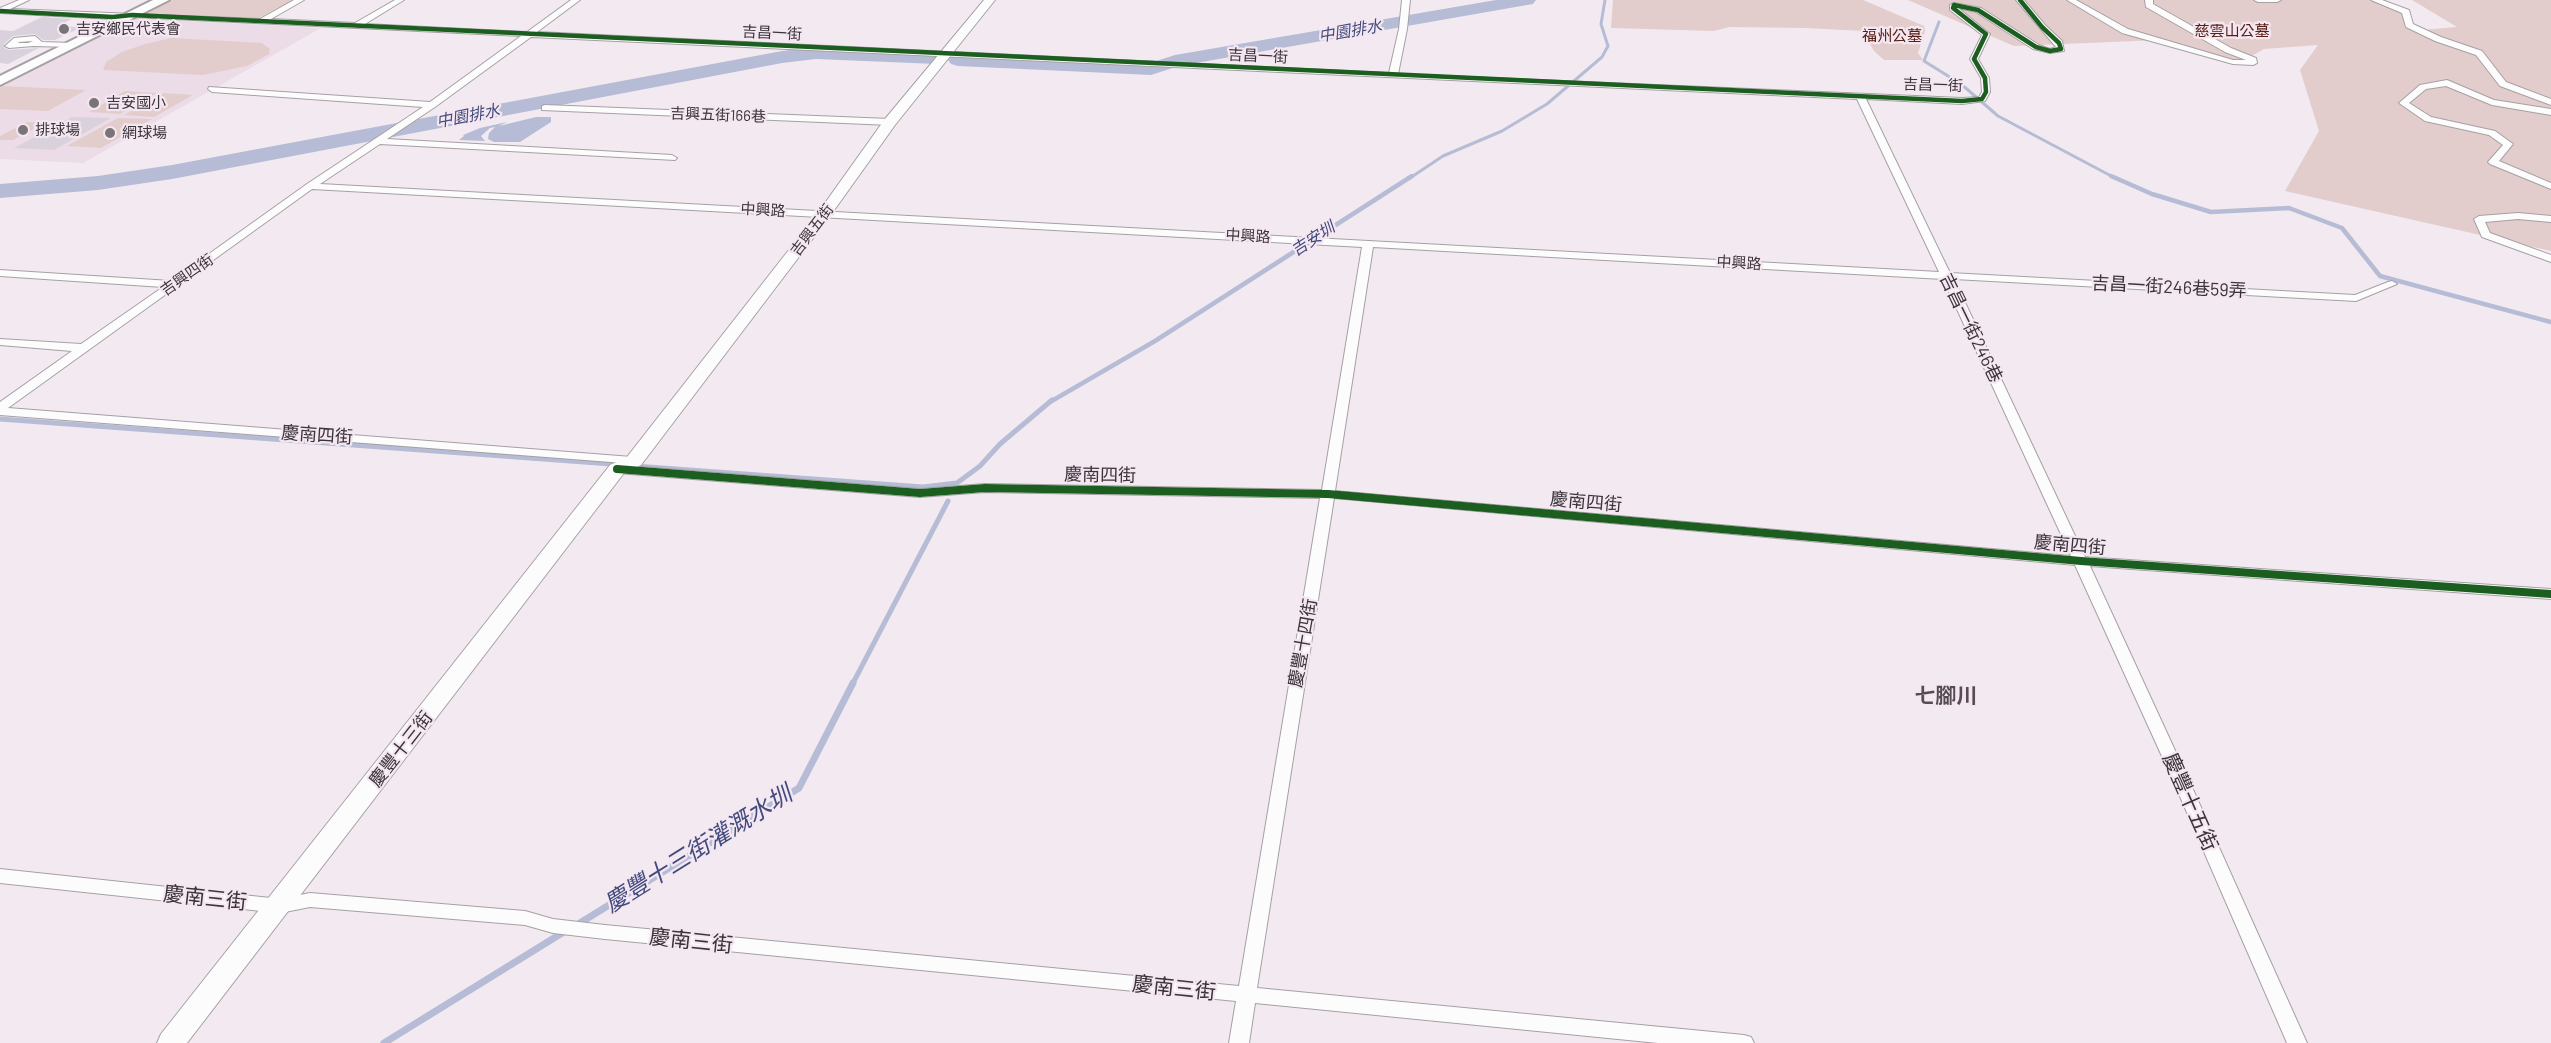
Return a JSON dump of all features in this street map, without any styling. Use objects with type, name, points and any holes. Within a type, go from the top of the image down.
[{"type":"main road","points":[[0,72],[148,0]]},
{"type":"main road","points":[[0,81],[163,0]]},
{"type":"street","points":[[0,11],[25,0]]},
{"type":"street","points":[[260,22],[300,0]]},
{"type":"street","points":[[354,27],[400,0]]},
{"type":"street","points":[[212,89],[432,105],[576,0]]},
{"type":"street","name":"吉興五街","points":[[626,465],[825,213],[890,122],[948,55],[990,0]]},
{"type":"street","points":[[1393,76],[1406,0]]},
{"type":"street","name":"吉昌一街","points":[[0,11],[113,17],[132,15],[1962,101],[1982,99],[1986,92],[1984,78],[1974,59],[1986,34],[1953,8],[1954,5],[1972,8],[2036,47],[2050,51],[2061,49],[2059,43],[2042,27],[2020,0]]},
{"type":"street","points":[[2071,0],[2125,31],[2233,62],[2253,63],[2253,60],[2228,50],[2149,5],[2149,0]]},
{"type":"street","points":[[2258,0],[2277,0]]},
{"type":"street","points":[[2375,0],[2406,12],[2409,25],[2438,39],[2479,53],[2503,84],[2551,102]]},
{"type":"street","points":[[34,44],[72,45]]},
{"type":"street","points":[[2551,112],[2492,102],[2446,83],[2423,87],[2403,103],[2428,119],[2492,133],[2508,144],[2493,162],[2551,186]]},
{"type":"street","name":"吉昌一街246巷","points":[[1860,96],[1944,274],[2007,400],[2080,561]]},
{"type":"street","name":"吉興四街","points":[[0,409],[310,186],[432,105]]},
{"type":"street","name":"吉興五街166巷","points":[[545,108],[890,122]]},
{"type":"street","points":[[378,143],[672,158]]},
{"type":"street","name":"中興路","points":[[310,186],[1944,274]]},
{"type":"street","points":[[2551,219],[2518,216],[2479,219],[2486,235],[2551,259]]},
{"type":"street","name":"慶豐十四街","points":[[1239,1043],[1368,244]]},
{"type":"street","points":[[0,273],[174,284]]},
{"type":"street","name":"吉昌一街246巷59弄","points":[[1944,274],[2356,298],[2392,284]]},
{"type":"street","points":[[0,342],[82,348]]},
{"type":"street","name":"慶南四街","points":[[0,409],[920,493],[985,488],[1329,494],[2080,561],[2551,594]]},
{"type":"street","name":"慶豐十三街","points":[[171,1043],[626,465]]},
{"type":"street","name":"慶豐十五街","points":[[2080,561],[2297,1043]]},
{"type":"street","name":"慶南三街","points":[[0,876],[280,906],[310,900],[525,918],[553,927],[1744,1043]]},
{"type":"shaded area","name":"吉安國小","points":[[133,18],[321,28],[83,163],[0,159],[0,85]]},
{"type":"green space","points":[[166,0],[293,0],[257,19],[137,14]]},
{"type":"green space","name":"福州公墓","points":[[1613,0],[1863,0],[1924,26],[1925,31],[1918,53],[1923,60],[1884,60],[1874,51],[1863,31],[1729,27],[1714,31],[1611,28]]},
{"type":"green space","name":"慈雲山公墓","points":[[1908,0],[2385,0],[2422,30],[2457,27],[2412,0],[2551,0],[2551,251],[2285,191],[2319,131],[2300,70],[2318,45],[2264,49],[2237,64],[2160,40],[2014,46]]},
{"type":"green space","points":[[172,38],[262,43],[270,49],[269,54],[247,66],[203,75],[103,70],[106,62],[122,52]]},
{"type":"green space","points":[[3,86],[86,90],[48,111],[0,109],[0,88]]},
{"type":"green space","points":[[125,91],[157,93],[120,114],[89,112]]},
{"type":"green space","points":[[164,93],[193,95],[154,117],[124,115]]},
{"type":"green space","name":"網球場","points":[[118,118],[152,119],[101,148],[67,146]]},
{"type":"green space","name":"排球場","points":[[27,122],[45,123],[13,140],[0,140],[0,136]]},
{"type":"water","points":[[536,117],[551,117],[551,122],[520,142],[494,142],[488,139],[489,133],[495,127],[490,128],[481,136],[485,141],[459,140],[463,135],[480,128]]},
{"type":"building","points":[[42,17],[72,19],[57,26],[82,27],[55,40],[43,40],[35,34],[13,36],[4,44],[4,48],[9,50],[39,48],[8,64],[0,63],[0,30],[13,31]]},
{"type":"building","points":[[72,117],[111,118],[54,150],[14,148]]},
{"type":"waterway","name":"中園排水","points":[[958,60],[1151,69],[1175,61],[1527,0]]},
{"type":"waterway","name":"吉安圳","points":[[1410,178],[1443,156],[1502,131],[1547,104],[1602,57],[1608,46],[1601,24],[1605,0]]},
{"type":"waterway","points":[[1939,22],[1924,61],[1961,84],[1998,116],[2112,177]]},
{"type":"waterway","name":"中園排水","points":[[0,191],[98,183],[172,172],[782,57],[816,53],[936,58]]},
{"type":"waterway","name":"吉安圳","points":[[1050,402],[1155,341],[1412,176]]},
{"type":"waterway","points":[[2112,177],[2152,194],[2211,212],[2289,208],[2342,228],[2380,276],[2551,322]]},
{"type":"waterway","points":[[635,466],[923,487],[957,483],[980,466],[1000,444],[1052,400]]},
{"type":"waterway","points":[[0,419],[611,464]]},
{"type":"waterway","name":"慶豐十三街灌溉水圳","points":[[852,685],[948,501]]},
{"type":"waterway","name":"慶豐十三街灌溉水圳","points":[[575,926],[799,788],[853,683]]},
{"type":"waterway","name":"慶豐十三街灌溉水圳","points":[[384,1043],[567,930]]},
{"type":"cycle path","points":[[0,11],[113,17],[132,15],[1962,101],[1982,99],[1986,92],[1985,78],[1974,59],[1986,34],[1953,8],[1954,5],[1978,10],[2036,47],[2050,51],[2061,49],[2059,43],[2042,27],[2020,0]]},
{"type":"cycle path","points":[[617,469],[920,493],[985,488],[1328,494],[2081,561],[2551,594]]},
{"type":"place","name":"吉安鄉民代表會","points":[[64,29]]},
{"type":"place","name":"吉安國小","points":[[94,103]]},
{"type":"place","name":"排球場","points":[[23,130]]},
{"type":"place","name":"網球場","points":[[110,133]]},
{"type":"district","name":"七腳川","points":[[1946,696]]}]
